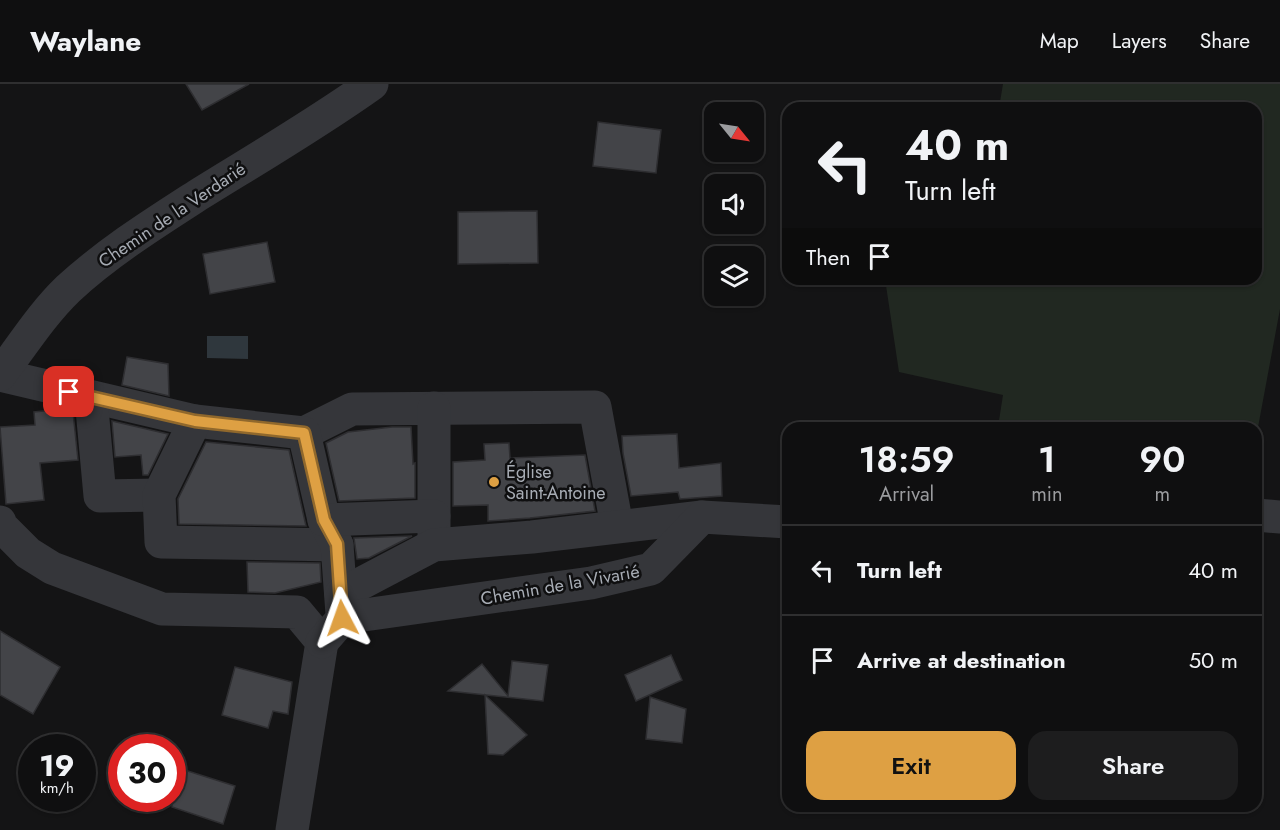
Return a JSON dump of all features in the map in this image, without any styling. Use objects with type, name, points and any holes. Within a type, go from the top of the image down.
[{"type":"street","name":"Chemin de la Verdarié","points":[[0,375],[41,320],[67,291],[93,268],[163,218],[372,84]]},
{"type":"street","points":[[0,375],[195,421],[304,433],[352,409],[595,407],[617,526]]},
{"type":"street","points":[[92,398],[100,496],[159,495]]},
{"type":"street","points":[[335,618],[434,531],[434,408]]},
{"type":"street","points":[[195,421],[159,495],[161,542],[330,532],[434,531],[532,537],[702,516],[782,522]]},
{"type":"street","points":[[292,830],[335,618],[330,532],[304,433]]},
{"type":"street","name":"Chemin de la Vivarié","points":[[335,618],[591,583],[651,568],[702,516]]},
{"type":"street","points":[[1262,516],[1280,517]]},
{"type":"street","points":[[0,522],[1,526],[28,554],[52,568],[162,609],[297,612],[335,618]]},
{"type":"shaded area","points":[[1003,84],[1280,84],[1280,309],[1259,422],[999,422],[1003,395],[899,372],[886,285],[1262,285],[1262,102],[1000,102]]},
{"type":"shaded area","points":[[207,336],[248,336],[248,359],[207,358]]},
{"type":"building","points":[[186,84],[249,84],[202,110]]},
{"type":"building","points":[[598,122],[661,130],[656,173],[593,166]]},
{"type":"building","points":[[537,211],[538,263],[458,264],[458,212]]},
{"type":"building","points":[[267,242],[275,282],[210,294],[203,254]]},
{"type":"building","points":[[127,357],[168,364],[169,396],[122,385]]},
{"type":"building","points":[[63,409],[73,412],[78,460],[40,463],[44,500],[6,504],[0,427],[35,425],[34,412]]},
{"type":"building","points":[[112,421],[168,434],[148,475],[143,475],[141,455],[115,457]]},
{"type":"building","points":[[411,427],[413,464],[415,463],[415,498],[339,501],[326,443],[348,432]]},
{"type":"building","points":[[677,434],[679,468],[721,463],[722,496],[680,499],[678,492],[631,496],[622,436]]},
{"type":"building","points":[[206,442],[289,450],[306,526],[179,524],[178,499]]},
{"type":"building","name":"Église Saint-Antoine","points":[[509,443],[510,458],[585,455],[595,511],[488,521],[488,505],[453,506],[453,462],[485,460],[484,444]]},
{"type":"building","points":[[412,536],[369,558],[357,559],[354,538]]},
{"type":"building","points":[[247,562],[320,563],[321,582],[275,593],[248,592]]},
{"type":"building","points":[[0,631],[60,667],[33,714],[0,695]]},
{"type":"building","points":[[671,655],[682,680],[636,701],[625,675]]},
{"type":"building","points":[[512,661],[548,665],[543,701],[448,691],[482,664],[508,696]]},
{"type":"building","points":[[235,667],[292,682],[288,714],[273,711],[268,728],[222,715]]},
{"type":"building","points":[[485,695],[527,735],[503,755],[488,754]]},
{"type":"building","points":[[650,697],[686,709],[682,743],[646,739]]},
{"type":"building","points":[[186,770],[235,786],[223,824],[186,812]]},
{"type":"place","name":"Église Saint-Antoine","points":[[494,482]]},
{"type":"route","points":[[69,392],[195,421],[304,433],[324,520],[337,544],[342,618]]}]
